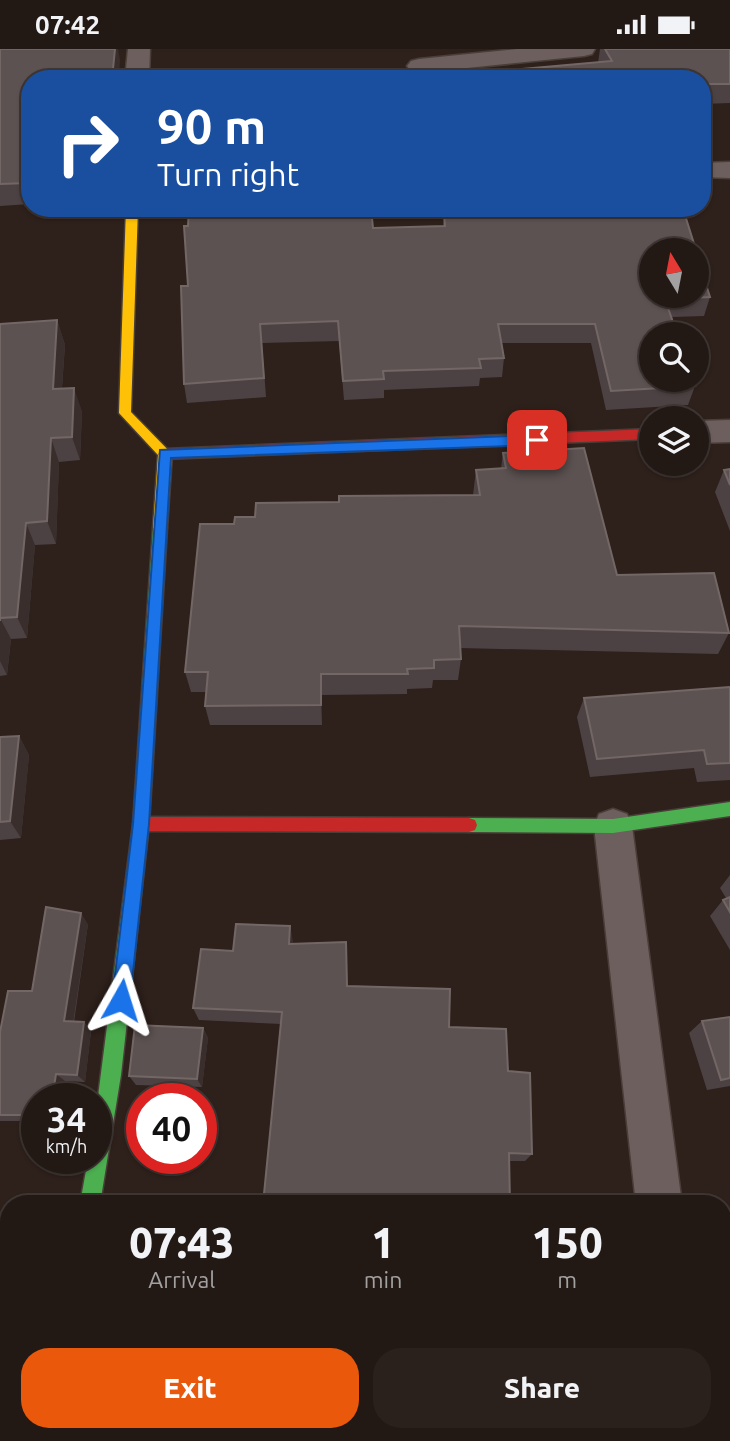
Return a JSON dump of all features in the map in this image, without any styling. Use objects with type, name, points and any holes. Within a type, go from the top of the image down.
[{"type":"street","points":[[138,70],[139,49]]},
{"type":"street","points":[[419,66],[584,49]]},
{"type":"street","points":[[711,170],[730,170]]},
{"type":"street","points":[[92,1195],[113,1075],[141,824],[165,454],[125,413],[132,217]]},
{"type":"street","points":[[709,432],[730,431]]},
{"type":"street","points":[[165,454],[639,434]]},
{"type":"street","points":[[141,824],[613,826],[730,809]]},
{"type":"street","points":[[613,826],[658,1195]]},
{"type":"building","points":[[0,49],[115,49],[113,70],[21,70],[21,183],[0,184]]},
{"type":"building","points":[[605,49],[730,49],[730,84],[711,84],[711,70],[523,69],[612,61]]},
{"type":"building","points":[[188,217],[372,217],[373,228],[445,226],[444,217],[686,217],[692,238],[639,238],[639,308],[668,308],[673,322],[639,322],[639,389],[611,391],[595,324],[498,324],[504,358],[479,359],[481,368],[383,371],[384,379],[343,381],[338,321],[260,324],[264,378],[184,384],[181,286],[188,286],[184,226],[188,226]]},
{"type":"building","points":[[57,320],[53,389],[74,388],[72,437],[51,438],[47,521],[26,523],[17,617],[0,618],[0,324]]},
{"type":"building","points":[[584,448],[617,575],[714,573],[729,633],[459,626],[461,659],[434,660],[434,668],[407,669],[408,674],[321,674],[321,705],[205,706],[208,672],[185,672],[200,524],[234,524],[235,517],[255,517],[256,503],[339,502],[339,496],[480,495],[476,470],[506,468],[503,453]]},
{"type":"building","points":[[730,469],[730,485],[724,470]]},
{"type":"building","points":[[730,687],[730,763],[707,764],[704,750],[597,759],[584,698]]},
{"type":"building","points":[[19,736],[10,821],[0,822],[0,737]]},
{"type":"building","points":[[730,897],[730,912],[723,900]]},
{"type":"building","points":[[46,907],[81,913],[64,1021],[84,1022],[77,1075],[56,1074],[55,1083],[21,1083],[21,1115],[0,1115],[0,1032],[8,991],[32,991]]},
{"type":"building","points":[[236,924],[290,926],[289,944],[346,942],[347,986],[450,989],[449,1027],[506,1029],[508,1071],[530,1073],[532,1154],[509,1153],[510,1195],[264,1195],[282,1012],[193,1008],[201,949],[233,951]]},
{"type":"building","points":[[730,1017],[730,1078],[721,1080],[702,1021]]},
{"type":"building","points":[[135,1025],[203,1028],[197,1079],[129,1076]]},
{"type":"traffic: fast","points":[[92,1195],[112,1075],[141,824],[160,528]]},
{"type":"traffic: fast","points":[[469,825],[613,826],[730,809]]},
{"type":"traffic: slow","points":[[132,217],[125,413],[165,454],[160,528]]},
{"type":"traffic: jam","points":[[165,454],[639,434]]},
{"type":"traffic: jam","points":[[141,824],[469,825]]},
{"type":"route","points":[[121,1000],[141,824],[165,454],[537,440]]}]
